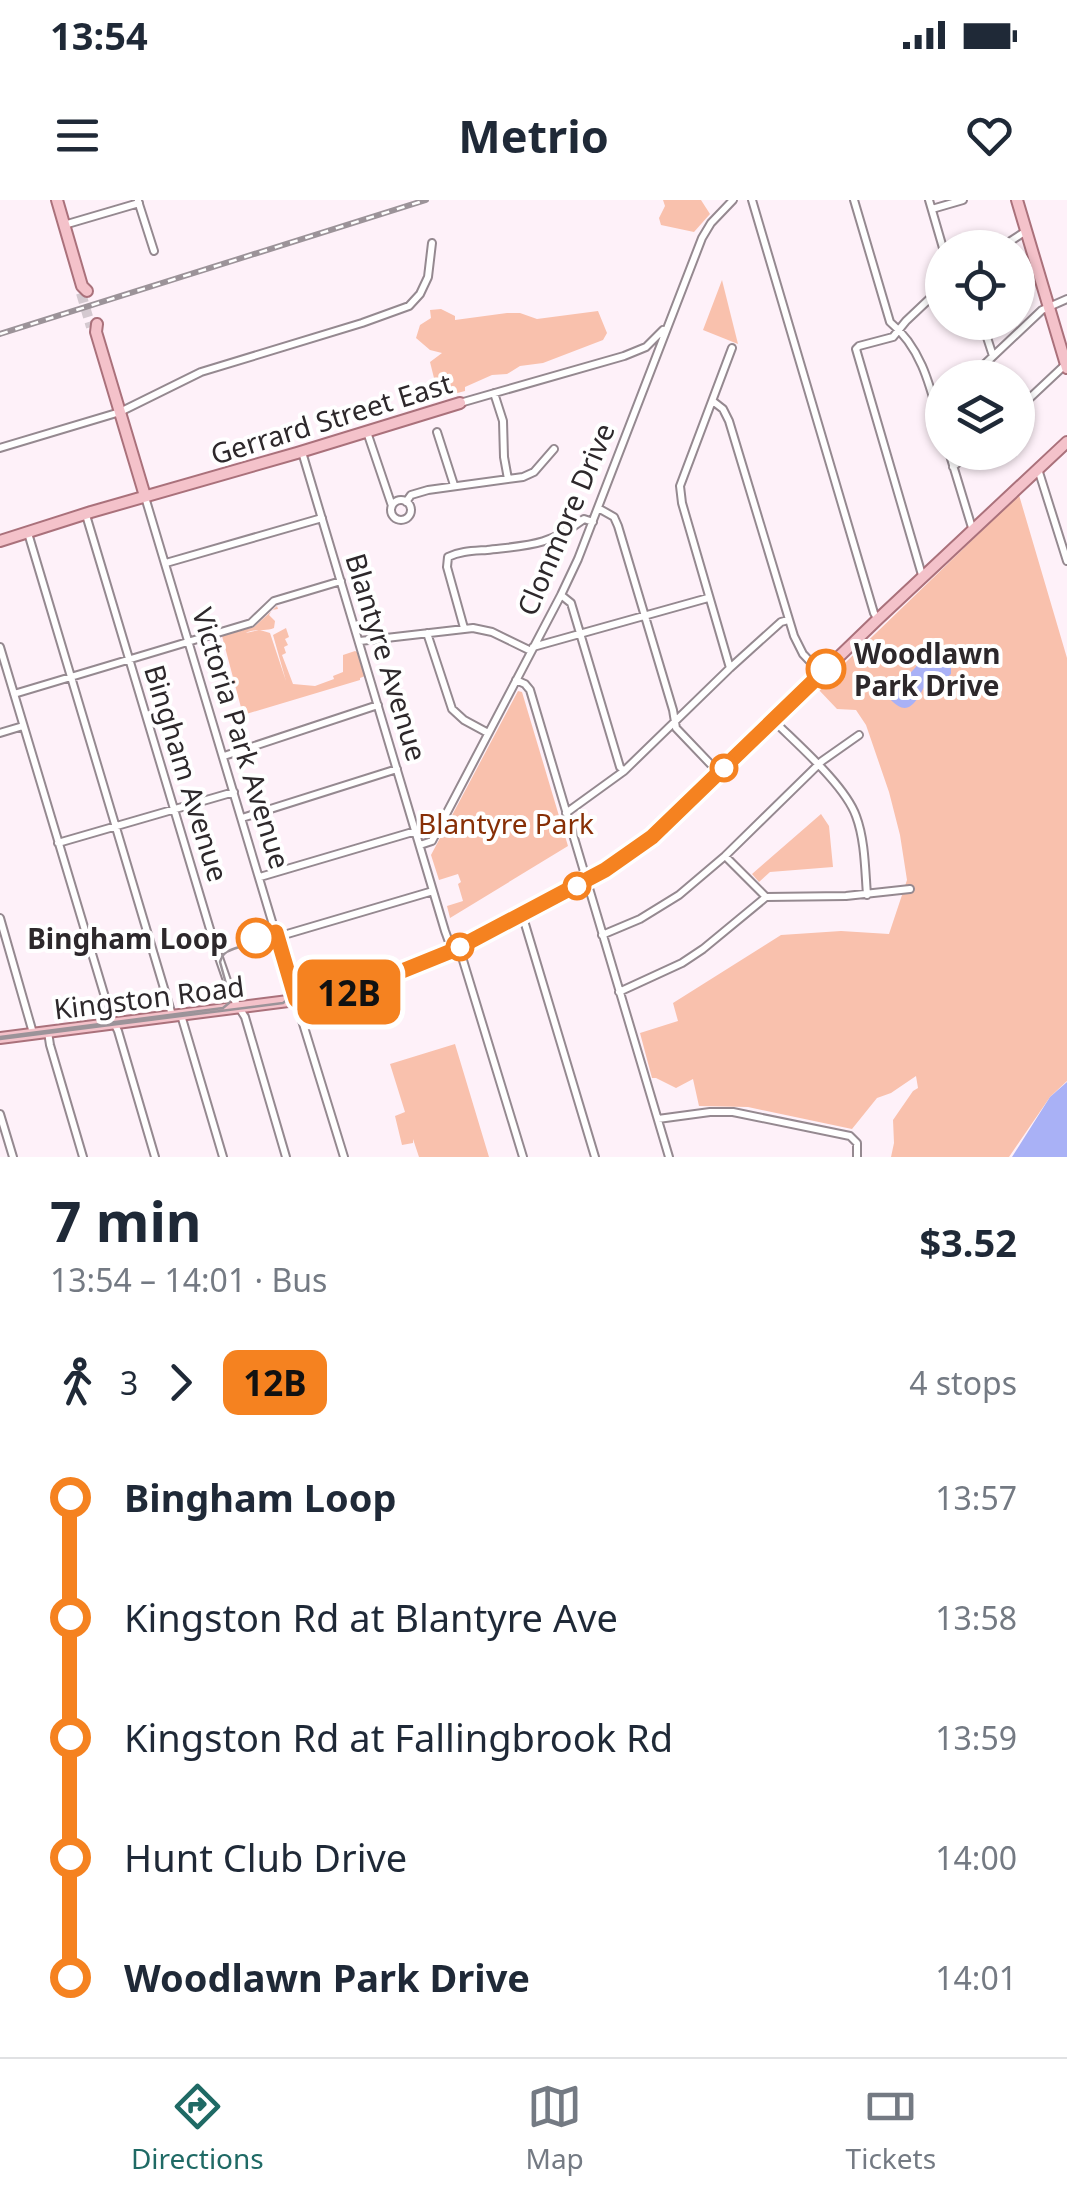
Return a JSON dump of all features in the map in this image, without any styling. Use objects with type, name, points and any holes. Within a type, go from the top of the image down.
[{"type":"main road","points":[[57,200],[83,290]]},
{"type":"main road","points":[[1017,200],[1026,230]]},
{"type":"main road","points":[[1035,260],[1067,366]]},
{"type":"main road","name":"Victoria Park Avenue","points":[[95,328],[145,496]]},
{"type":"main road","name":"Gerrard Street East","points":[[0,541],[460,403]]},
{"type":"main road","name":"Kingston Road","points":[[0,1038],[351,992],[454,950],[586,881],[640,846],[1067,442]]},
{"type":"street","name":"Clonmore Drive","points":[[420,846],[432,841],[561,596],[703,236],[733,200]]},
{"type":"street","points":[[752,200],[878,619]]},
{"type":"street","points":[[854,200],[890,322],[920,357],[925,370]]},
{"type":"street","points":[[929,200],[938,230]]},
{"type":"street","points":[[932,209],[964,200]]},
{"type":"street","points":[[64,225],[138,201],[154,251]]},
{"type":"street","points":[[0,448],[120,412],[201,372],[409,306],[428,277],[432,243]]},
{"type":"street","points":[[989,360],[1049,306],[1067,300]]},
{"type":"street","points":[[923,577],[857,348],[892,337],[925,304]]},
{"type":"street","name":"Gerrard Street East","points":[[460,403],[624,356],[646,346],[667,324]]},
{"type":"street","points":[[988,340],[993,356]]},
{"type":"street","points":[[646,346],[655,359]]},
{"type":"street","points":[[730,668],[680,499],[680,486],[732,348]]},
{"type":"street","points":[[1035,394],[1067,366]]},
{"type":"street","points":[[494,393],[503,421],[508,478]]},
{"type":"street","points":[[714,402],[729,421],[788,620],[803,654],[822,674]]},
{"type":"street","points":[[367,432],[394,518],[403,520],[408,516],[411,510],[406,502]]},
{"type":"street","points":[[437,432],[454,486]]},
{"type":"street","points":[[406,502],[411,495],[524,476],[534,472],[554,449]]},
{"type":"street","name":"Blantyre Avenue","points":[[302,452],[433,891],[449,942],[462,957],[523,1157]]},
{"type":"street","points":[[1038,469],[1067,561]]},
{"type":"street","points":[[954,470],[972,530]]},
{"type":"street","name":"Victoria Park Avenue","points":[[145,496],[344,1157]]},
{"type":"street","points":[[392,506],[397,501],[406,502]]},
{"type":"street","points":[[598,508],[614,517],[679,731],[719,773]]},
{"type":"street","name":"Bingham Avenue","points":[[86,514],[215,946],[244,1017],[286,1157]]},
{"type":"street","points":[[166,563],[322,518]]},
{"type":"street","points":[[464,628],[446,566],[448,557],[544,542],[564,535],[584,519],[593,522]]},
{"type":"street","points":[[28,532],[116,827],[223,1157]]},
{"type":"street","points":[[14,694],[251,623],[274,601],[341,581]]},
{"type":"street","points":[[561,596],[570,602],[624,771]]},
{"type":"street","points":[[360,641],[464,628],[492,632],[532,649],[708,598]]},
{"type":"street","points":[[566,814],[624,771],[730,668],[780,622],[788,620]]},
{"type":"street","points":[[427,633],[452,709],[488,733]]},
{"type":"street","points":[[0,647],[155,1157]]},
{"type":"street","points":[[516,680],[530,690],[669,1157]]},
{"type":"street","points":[[224,756],[378,705]]},
{"type":"street","points":[[774,720],[852,805],[858,820],[867,894]]},
{"type":"street","points":[[0,734],[24,726]]},
{"type":"street","points":[[602,935],[679,895],[726,856],[817,765],[859,735]]},
{"type":"street","points":[[242,818],[397,770]]},
{"type":"street","points":[[58,843],[234,792]]},
{"type":"street","points":[[260,877],[416,831]]},
{"type":"street","points":[[726,856],[766,897]]},
{"type":"street","points":[[619,992],[661,975],[693,956],[766,897],[910,889]]},
{"type":"street","points":[[277,937],[433,891]]},
{"type":"street","points":[[522,914],[596,1157]]},
{"type":"street","points":[[0,918],[33,1034]]},
{"type":"street","points":[[48,1032],[83,1157]]},
{"type":"street","points":[[658,1118],[722,1112],[757,1117],[850,1136],[857,1143],[858,1157]]},
{"type":"street","points":[[0,1114],[13,1157]]},
{"type":"green space","points":[[663,200],[701,200],[710,214],[694,232],[661,225]]},
{"type":"green space","points":[[722,280],[738,344],[703,330]]},
{"type":"green space","points":[[441,309],[455,316],[455,320],[507,313],[537,319],[598,311],[607,333],[603,340],[543,363],[492,375],[465,387],[465,391],[442,397],[430,362],[442,353],[430,350],[416,338],[420,325],[431,318],[430,310]]},
{"type":"green space","points":[[1019,495],[1067,658],[1067,1081],[1050,1097],[1009,1157],[891,1157],[893,1120],[918,1088],[916,1076],[877,1098],[852,1129],[748,1107],[699,1106],[693,1079],[676,1088],[652,1078],[640,1033],[678,1021],[673,1003],[781,935],[841,931],[889,934],[907,880],[889,792],[866,725],[856,710],[837,709],[818,689]]},
{"type":"green space","points":[[271,611],[274,628],[260,630],[270,633],[286,681],[273,635],[286,628],[288,645],[282,655],[293,684],[315,686],[334,679],[343,672],[343,655],[355,651],[365,676],[243,715],[222,636],[254,627]]},
{"type":"green space","name":"Blantyre Park","points":[[518,691],[522,692],[568,846],[450,918],[447,906],[463,901],[458,884],[461,882],[458,874],[439,880],[431,855]]},
{"type":"green space","points":[[821,814],[829,826],[833,867],[770,872],[759,882],[752,874]]},
{"type":"green space","points":[[455,1044],[489,1157],[419,1157],[413,1139],[413,1143],[402,1145],[395,1116],[405,1112],[390,1064]]},
{"type":"water","points":[[923,659],[951,665],[951,674],[927,682],[917,700],[903,708],[890,699],[890,692]]},
{"type":"water","points":[[1067,1082],[1067,1157],[1012,1157],[1050,1097]]},
{"type":"tunnel","points":[[81,293],[91,327]]},
{"type":"tram line","points":[[0,1037],[223,1008],[230,998],[222,957],[228,951],[257,943],[276,941],[280,945],[292,985],[292,996],[283,1003],[0,1039]]},
{"type":"railway","points":[[0,334],[426,200]]},
{"type":"bus line","name":"12B","points":[[256,938],[276,932],[296,1000],[360,988],[454,950],[592,877],[640,846],[826,669]]},
{"type":"place","name":"Woodlawn Park Drive","points":[[826,669]]},
{"type":"place","name":"Bingham Loop","points":[[256,938]]}]
